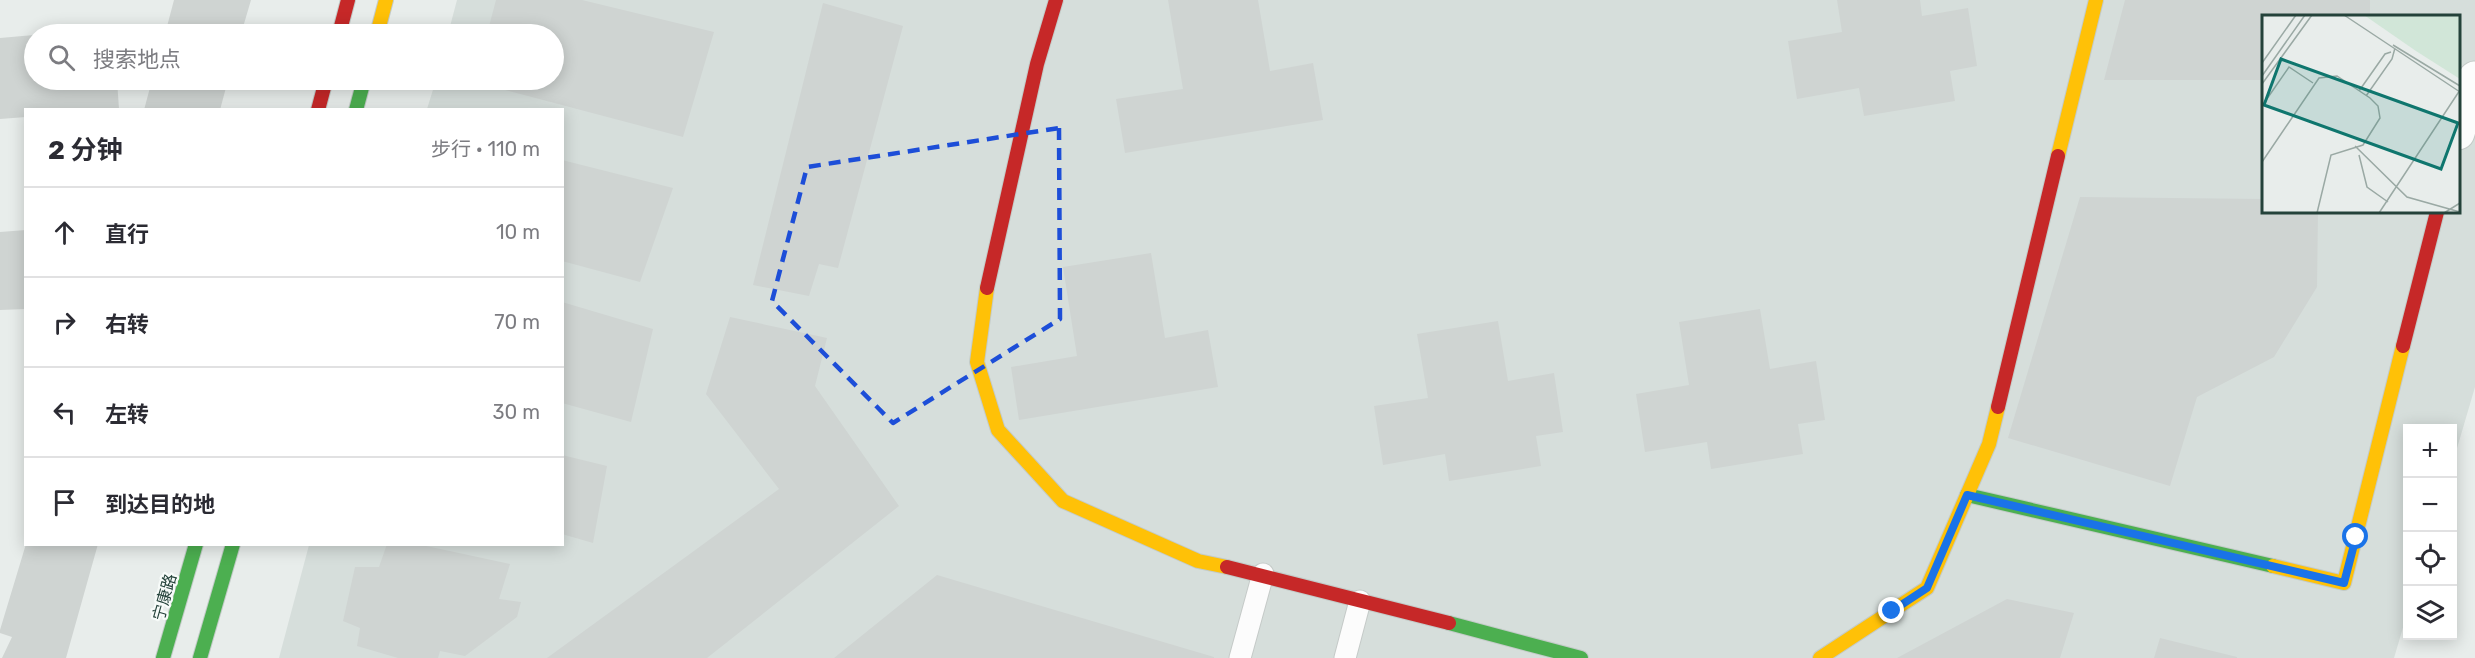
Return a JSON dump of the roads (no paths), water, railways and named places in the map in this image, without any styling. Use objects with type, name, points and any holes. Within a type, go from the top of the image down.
[{"type":"street","points":[[342,24],[348,0]]},
{"type":"street","points":[[379,24],[386,0]]},
{"type":"street","points":[[1056,0],[1036,64],[990,270],[977,362],[998,430],[1063,501],[1198,561],[1263,574],[1581,658]]},
{"type":"street","points":[[1820,658],[1927,588],[1989,444],[2096,0]]},
{"type":"street","points":[[2460,127],[2475,78]]},
{"type":"street","points":[[319,108],[323,90]]},
{"type":"street","points":[[357,108],[361,90]]},
{"type":"street","points":[[1967,495],[2344,583],[2437,213]]},
{"type":"street","name":"宁康路","points":[[163,658],[195,546]]},
{"type":"street","points":[[200,658],[232,546]]},
{"type":"lane","points":[[1240,658],[1263,574]]},
{"type":"lane","points":[[1345,658],[1360,601]]}]
